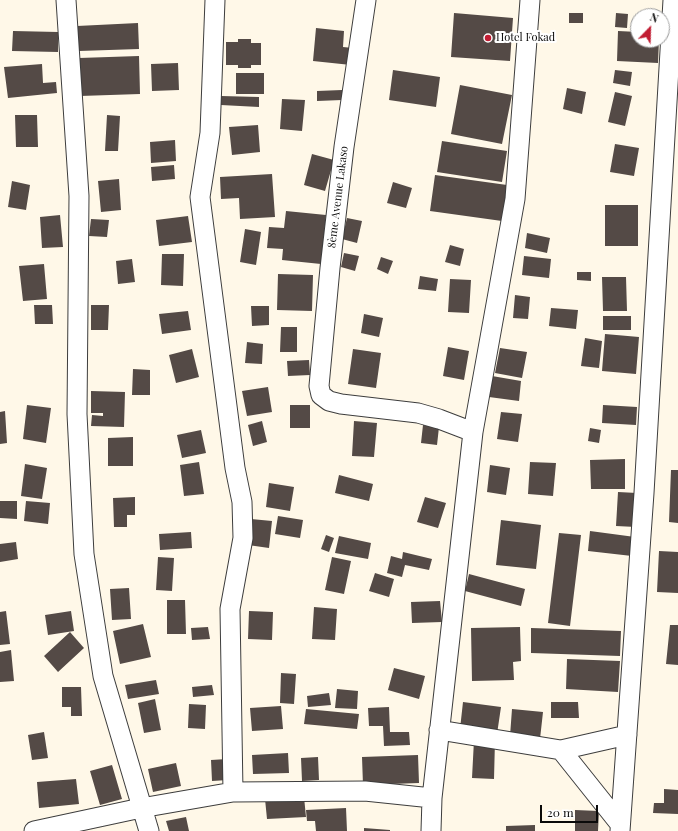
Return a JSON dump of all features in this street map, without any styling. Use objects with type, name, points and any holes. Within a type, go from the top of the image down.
[{"type":"street","points":[[66,0],[79,196],[77,414],[84,554],[103,676],[149,831]]},
{"type":"street","points":[[215,0],[210,133],[200,197],[235,468],[242,502],[243,538],[230,609],[233,792]]},
{"type":"street","name":"8ème Avenue Lakaso","points":[[366,0],[346,131],[330,268],[319,386],[321,395],[329,401],[341,404],[418,413],[473,432]]},
{"type":"street","points":[[431,831],[432,798],[439,730],[473,432],[515,199],[530,0]]},
{"type":"street","points":[[620,828],[644,493],[673,0]]},
{"type":"street","points":[[439,730],[561,750],[627,735]]},
{"type":"street","points":[[561,750],[620,828]]},
{"type":"street","points":[[34,831],[141,808],[233,792],[365,791],[432,798]]},
{"type":"building","points":[[454,13],[513,18],[510,61],[451,57]]},
{"type":"building","points":[[569,13],[583,13],[583,23],[569,23]]},
{"type":"building","points":[[616,13],[628,14],[627,28],[615,27]]},
{"type":"building","points":[[138,23],[139,49],[79,51],[77,26]]},
{"type":"building","points":[[316,28],[344,31],[343,47],[353,48],[351,65],[313,61]]},
{"type":"building","points":[[13,31],[58,32],[58,52],[12,51]]},
{"type":"building","points":[[618,31],[630,32],[630,48],[659,48],[658,63],[617,61]]},
{"type":"building","points":[[238,39],[251,39],[251,43],[261,43],[261,65],[251,65],[251,68],[238,68],[238,65],[226,65],[226,42],[238,42]]},
{"type":"building","points":[[139,56],[140,94],[80,96],[79,58]]},
{"type":"building","points":[[178,63],[179,90],[152,91],[151,64]]},
{"type":"building","points":[[42,64],[43,83],[56,82],[57,93],[8,98],[4,67]]},
{"type":"building","points":[[393,70],[440,77],[436,107],[389,100]]},
{"type":"building","points":[[615,70],[632,72],[630,86],[613,83]]},
{"type":"building","points":[[236,73],[264,73],[264,94],[236,94]]},
{"type":"building","points":[[460,85],[512,95],[502,144],[451,134]]},
{"type":"building","points":[[567,88],[586,92],[582,114],[563,109]]},
{"type":"building","points":[[342,90],[342,100],[317,101],[317,91]]},
{"type":"building","points":[[615,92],[632,96],[625,126],[608,122]]},
{"type":"building","points":[[221,96],[259,97],[259,107],[221,105]]},
{"type":"building","points":[[282,99],[305,100],[302,131],[280,129]]},
{"type":"building","points":[[15,115],[37,115],[38,147],[16,147]]},
{"type":"building","points":[[107,115],[120,116],[118,151],[105,151]]},
{"type":"building","points":[[258,125],[260,152],[232,155],[229,127]]},
{"type":"building","points":[[175,140],[176,161],[151,163],[150,142]]},
{"type":"building","points":[[442,141],[507,151],[502,182],[437,172]]},
{"type":"building","points":[[615,144],[639,148],[634,176],[610,172]]},
{"type":"building","points":[[312,154],[334,160],[325,191],[304,185]]},
{"type":"building","points":[[174,165],[175,179],[152,181],[151,167]]},
{"type":"building","points":[[272,174],[275,217],[240,219],[239,198],[221,199],[220,177]]},
{"type":"building","points":[[435,175],[507,185],[502,221],[430,211]]},
{"type":"building","points":[[119,179],[121,210],[101,212],[98,181]]},
{"type":"building","points":[[12,181],[30,185],[26,210],[8,207]]},
{"type":"building","points":[[393,182],[412,188],[406,208],[387,203]]},
{"type":"building","points":[[605,205],[638,205],[638,246],[605,246]]},
{"type":"building","points":[[286,211],[326,215],[321,264],[282,260],[283,249],[267,248],[269,227],[284,228]]},
{"type":"building","points":[[60,215],[63,247],[42,248],[40,217]]},
{"type":"building","points":[[188,216],[192,242],[159,246],[156,220]]},
{"type":"building","points":[[347,218],[362,221],[357,243],[342,239]]},
{"type":"building","points":[[91,219],[109,220],[107,237],[89,236]]},
{"type":"building","points":[[245,229],[261,232],[256,265],[240,262]]},
{"type":"building","points":[[527,233],[550,238],[547,253],[525,248]]},
{"type":"building","points":[[450,245],[464,249],[460,266],[445,262]]},
{"type":"building","points":[[344,253],[359,256],[355,271],[341,267]]},
{"type":"building","points":[[162,254],[184,254],[183,286],[161,285]]},
{"type":"building","points":[[524,256],[551,259],[549,278],[522,275]]},
{"type":"building","points":[[381,257],[393,261],[388,274],[377,269]]},
{"type":"building","points":[[132,259],[135,282],[118,284],[116,261]]},
{"type":"building","points":[[44,264],[47,299],[23,301],[19,266]]},
{"type":"building","points":[[577,272],[591,272],[591,281],[577,280]]},
{"type":"building","points":[[278,274],[313,275],[312,311],[277,310]]},
{"type":"building","points":[[420,276],[438,279],[436,291],[418,289]]},
{"type":"building","points":[[602,277],[626,277],[627,311],[603,311]]},
{"type":"building","points":[[450,279],[471,280],[469,313],[448,312]]},
{"type":"building","points":[[515,295],[530,297],[528,319],[513,318]]},
{"type":"building","points":[[34,305],[52,305],[53,324],[35,324]]},
{"type":"building","points":[[91,305],[109,305],[108,330],[91,330]]},
{"type":"building","points":[[251,306],[269,306],[269,325],[252,326]]},
{"type":"building","points":[[551,308],[578,310],[576,329],[549,326]]},
{"type":"building","points":[[188,311],[191,330],[162,334],[159,314]]},
{"type":"building","points":[[364,314],[383,318],[379,337],[361,333]]},
{"type":"building","points":[[603,316],[631,316],[631,330],[603,330]]},
{"type":"building","points":[[281,327],[297,327],[297,352],[280,352]]},
{"type":"building","points":[[605,334],[639,337],[636,374],[602,371]]},
{"type":"building","points":[[585,338],[602,341],[599,368],[581,366]]},
{"type":"building","points":[[247,342],[263,344],[262,364],[245,363]]},
{"type":"building","points":[[448,347],[469,351],[464,380],[443,376]]},
{"type":"building","points":[[500,348],[527,352],[522,378],[495,373]]},
{"type":"building","points":[[192,349],[199,377],[176,383],[169,355]]},
{"type":"building","points":[[353,349],[381,353],[376,388],[348,384]]},
{"type":"building","points":[[309,360],[310,375],[288,376],[287,361]]},
{"type":"building","points":[[133,369],[150,370],[150,395],[132,395]]},
{"type":"building","points":[[492,376],[521,381],[519,401],[489,397]]},
{"type":"building","points":[[268,387],[272,412],[247,416],[242,391]]},
{"type":"building","points":[[91,391],[125,392],[124,427],[91,426],[92,415],[103,416],[103,413],[91,413]]},
{"type":"building","points":[[27,405],[51,408],[46,443],[23,439]]},
{"type":"building","points":[[290,405],[310,405],[310,428],[290,428]]},
{"type":"building","points":[[603,405],[637,407],[636,425],[602,423]]},
{"type":"building","points":[[5,411],[7,443],[0,444],[0,412]]},
{"type":"building","points":[[501,412],[522,414],[518,442],[497,439]]},
{"type":"building","points":[[262,421],[267,442],[253,446],[248,425]]},
{"type":"building","points":[[354,421],[377,423],[374,457],[352,456]]},
{"type":"building","points":[[423,425],[439,427],[437,445],[421,443]]},
{"type":"building","points":[[590,428],[601,430],[599,443],[588,441]]},
{"type":"building","points":[[201,430],[206,453],[182,458],[177,435]]},
{"type":"building","points":[[133,437],[133,466],[108,466],[108,438]]},
{"type":"building","points":[[625,459],[625,489],[591,489],[590,460]]},
{"type":"building","points":[[199,462],[204,494],[184,496],[180,465]]},
{"type":"building","points":[[530,462],[556,463],[553,496],[528,494]]},
{"type":"building","points":[[25,464],[47,468],[42,499],[21,496]]},
{"type":"building","points":[[490,465],[510,468],[506,495],[487,492]]},
{"type":"building","points":[[671,470],[678,470],[678,523],[669,522]]},
{"type":"building","points":[[339,475],[373,484],[369,501],[335,493]]},
{"type":"building","points":[[269,483],[294,487],[290,511],[266,507]]},
{"type":"building","points":[[618,492],[637,493],[636,527],[616,526]]},
{"type":"building","points":[[135,497],[135,515],[127,515],[127,527],[114,527],[113,498]]},
{"type":"building","points":[[425,497],[446,503],[438,528],[417,522]]},
{"type":"building","points":[[0,501],[17,501],[17,519],[0,518]]},
{"type":"building","points":[[26,501],[50,503],[48,524],[24,521]]},
{"type":"building","points":[[278,516],[303,520],[300,538],[275,534]]},
{"type":"building","points":[[251,519],[272,521],[269,548],[248,545]]},
{"type":"building","points":[[501,520],[541,525],[536,569],[496,565]]},
{"type":"building","points":[[590,531],[635,537],[632,556],[588,551]]},
{"type":"building","points":[[191,532],[192,548],[160,550],[159,534]]},
{"type":"building","points":[[559,533],[581,535],[570,626],[548,623]]},
{"type":"building","points":[[326,535],[334,538],[329,552],[321,549]]},
{"type":"building","points":[[339,536],[371,543],[368,559],[335,553]]},
{"type":"building","points":[[16,542],[18,559],[0,562],[0,544]]},
{"type":"building","points":[[659,551],[678,552],[678,593],[657,592]]},
{"type":"building","points":[[403,552],[432,559],[429,570],[405,565],[402,577],[387,573],[391,556],[402,559]]},
{"type":"building","points":[[158,557],[174,558],[172,591],[156,590]]},
{"type":"building","points":[[332,557],[351,561],[344,594],[325,590]]},
{"type":"building","points":[[375,573],[394,579],[389,597],[369,591]]},
{"type":"building","points":[[469,574],[525,589],[521,606],[465,591]]},
{"type":"building","points":[[129,588],[131,619],[112,620],[110,589]]},
{"type":"building","points":[[167,600],[185,600],[186,634],[167,634]]},
{"type":"building","points":[[440,601],[442,622],[412,623],[411,602]]},
{"type":"building","points":[[314,607],[337,609],[335,640],[312,639]]},
{"type":"building","points":[[6,611],[10,644],[0,645],[0,612]]},
{"type":"building","points":[[71,611],[74,631],[48,635],[45,615]]},
{"type":"building","points":[[249,611],[273,612],[272,640],[248,639]]},
{"type":"building","points":[[143,624],[151,657],[120,664],[113,631]]},
{"type":"building","points":[[670,625],[678,625],[678,665],[666,664]]},
{"type":"building","points":[[208,627],[210,639],[192,640],[191,628]]},
{"type":"building","points":[[520,627],[521,661],[513,662],[514,680],[472,681],[471,628]]},
{"type":"building","points":[[531,628],[621,631],[620,656],[531,653]]},
{"type":"building","points":[[70,632],[84,648],[58,672],[44,656]]},
{"type":"building","points":[[11,650],[14,681],[0,682],[0,652]]},
{"type":"building","points":[[567,659],[620,661],[618,692],[566,689]]},
{"type":"building","points":[[394,668],[425,676],[419,699],[388,690]]},
{"type":"building","points":[[281,673],[296,674],[294,704],[280,703]]},
{"type":"building","points":[[156,680],[159,694],[128,699],[125,685]]},
{"type":"building","points":[[212,685],[214,695],[193,697],[192,687]]},
{"type":"building","points":[[62,687],[81,687],[82,716],[71,716],[71,707],[62,707]]},
{"type":"building","points":[[337,689],[358,691],[357,709],[335,708]]},
{"type":"building","points":[[329,693],[331,705],[308,707],[307,696]]},
{"type":"building","points":[[155,699],[161,730],[144,733],[138,703]]},
{"type":"building","points":[[463,702],[501,707],[497,734],[460,729]]},
{"type":"building","points":[[551,702],[578,702],[579,718],[551,718]]},
{"type":"building","points":[[189,704],[206,705],[205,729],[188,728]]},
{"type":"building","points":[[281,706],[283,729],[252,731],[250,708]]},
{"type":"building","points":[[389,707],[390,732],[409,732],[410,745],[384,746],[383,726],[369,726],[368,708]]},
{"type":"building","points":[[306,709],[359,714],[357,729],[304,724]]},
{"type":"building","points":[[512,709],[543,712],[540,739],[510,736]]},
{"type":"building","points":[[44,732],[48,758],[32,760],[28,735]]},
{"type":"building","points":[[474,740],[495,740],[494,779],[472,778]]},
{"type":"building","points":[[288,753],[289,773],[253,774],[252,755]]},
{"type":"building","points":[[418,755],[419,783],[363,785],[362,757]]},
{"type":"building","points":[[318,757],[319,780],[302,781],[301,758]]},
{"type":"building","points":[[227,759],[228,780],[212,781],[211,760]]},
{"type":"building","points":[[176,763],[181,786],[153,792],[148,769]]},
{"type":"building","points":[[112,765],[122,799],[100,805],[90,771]]},
{"type":"building","points":[[76,779],[79,804],[39,808],[37,782]]},
{"type":"building","points":[[664,789],[678,790],[678,814],[653,813],[654,803],[664,803]]},
{"type":"building","points":[[304,797],[306,817],[267,819],[265,799]]},
{"type":"building","points":[[346,808],[347,831],[316,831],[315,821],[307,821],[306,810]]},
{"type":"building","points":[[575,810],[599,811],[598,831],[575,831]]},
{"type":"building","points":[[186,817],[189,831],[169,831],[166,821]]},
{"type":"building","points":[[535,825],[535,831],[506,831],[506,826]]},
{"type":"building","points":[[364,828],[390,830],[390,831],[364,831]]},
{"type":"place","name":"Hotel Fokad","points":[[488,38]]}]
